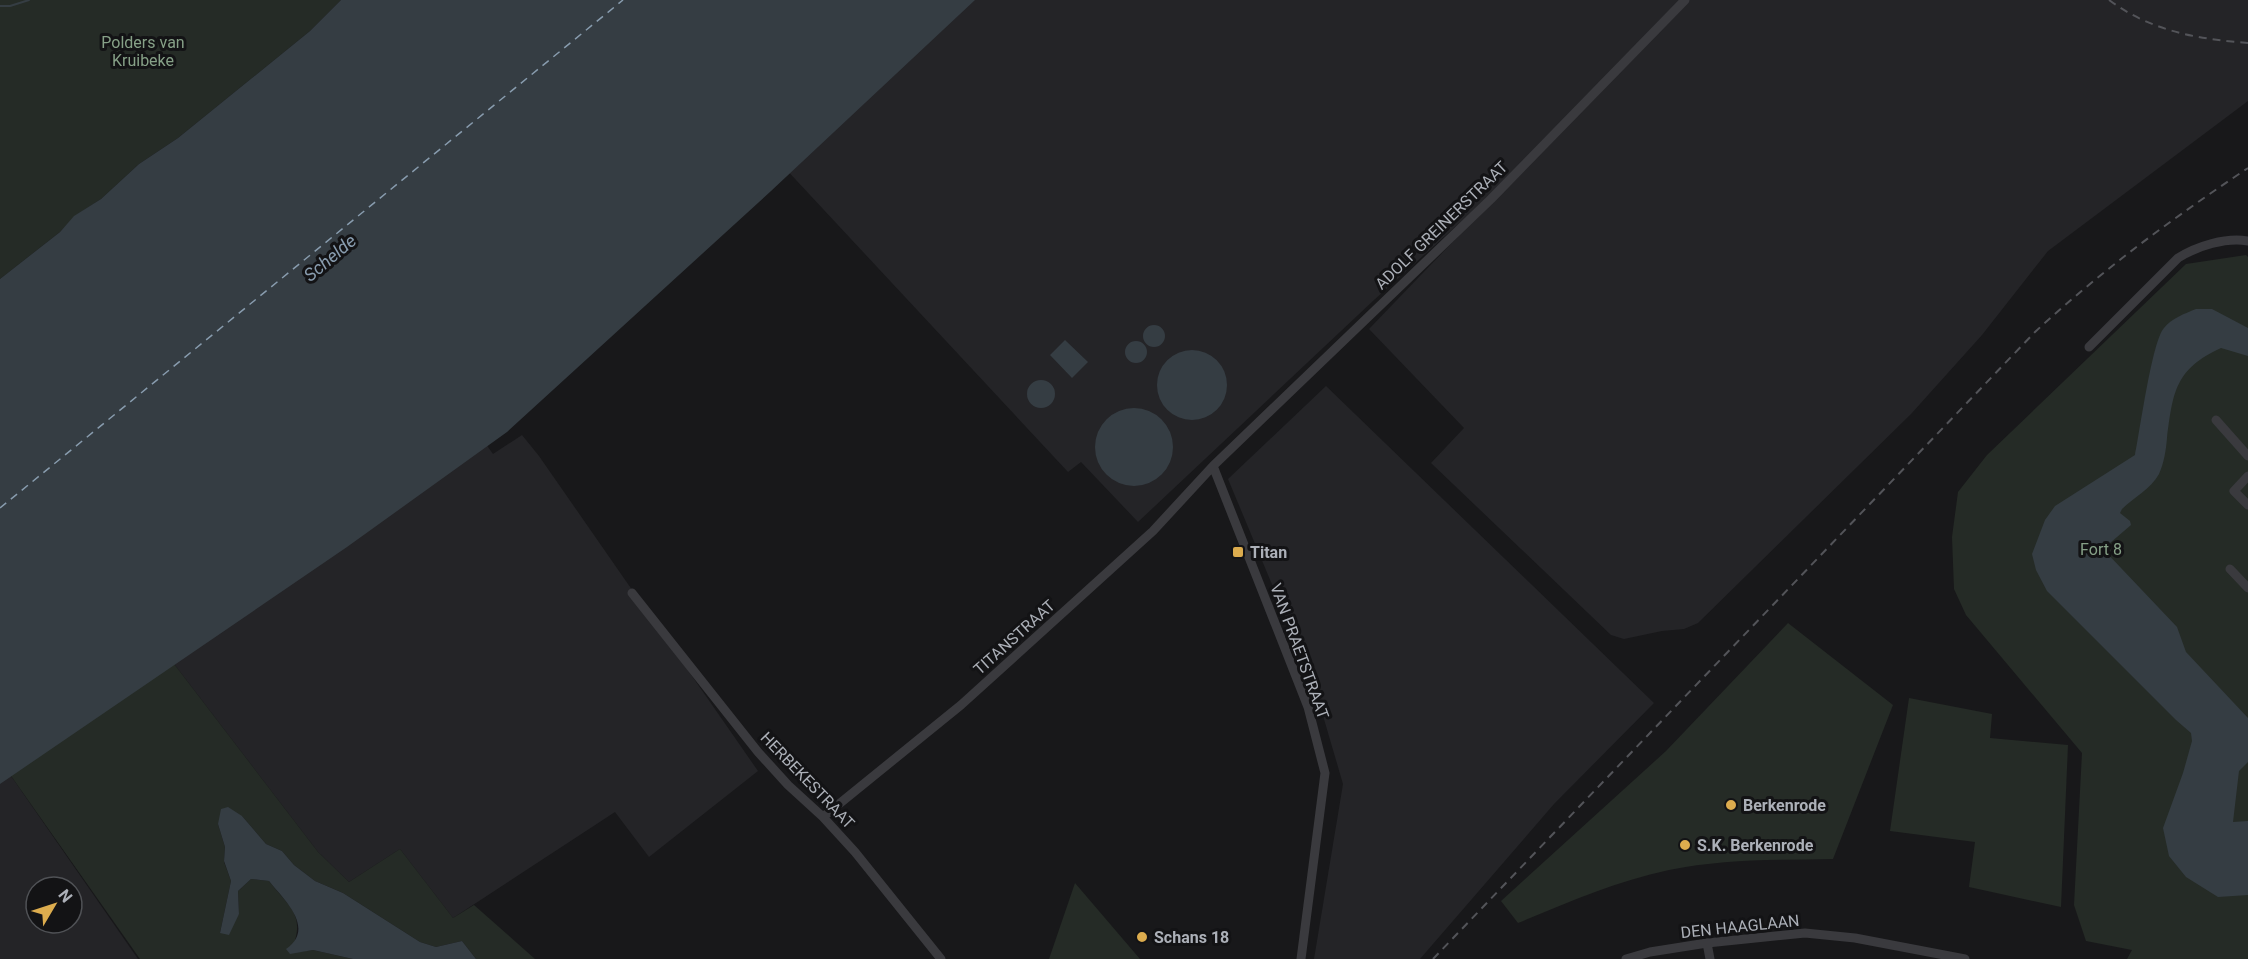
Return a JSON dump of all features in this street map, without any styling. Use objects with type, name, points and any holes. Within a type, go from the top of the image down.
[{"type":"street","name":"ADOLF GREINERSTRAAT","points":[[1213,466],[1491,198],[1685,0]]},
{"type":"street","points":[[2089,347],[2178,258],[2189,251],[2235,238],[2248,241]]},
{"type":"street","points":[[2216,420],[2248,456]]},
{"type":"street","name":"TITANSTRAAT","points":[[823,817],[961,705],[1048,627],[1153,531],[1213,466]]},
{"type":"street","name":"VAN PRAETSTRAAT","points":[[1213,466],[1308,707],[1325,773],[1301,959]]},
{"type":"street","points":[[2248,476],[2234,491],[2248,505]]},
{"type":"street","points":[[2230,569],[2247,585]]},
{"type":"street","name":"HERBEKESTRAAT","points":[[632,593],[758,752],[855,852],[941,959]]},
{"type":"street","name":"DEN HAAGLAAN","points":[[1626,959],[1650,952],[1707,943],[1785,934],[1831,934],[1965,959]]},
{"type":"street","points":[[1707,943],[1710,959]]},
{"type":"shaded area","points":[[945,0],[2248,0],[2248,101],[2048,251],[1982,335],[1911,414],[1698,623],[1684,629],[1624,639],[1611,635],[1431,463],[1464,428],[1369,329],[1545,146],[1374,300],[1138,522],[1081,462],[1068,472],[783,166]]},
{"type":"shaded area","points":[[1326,386],[1654,703],[1554,804],[1420,959],[1314,959],[1343,784],[1314,685],[1228,479]]},
{"type":"shaded area","points":[[464,413],[493,454],[522,435],[539,456],[758,771],[649,857],[615,812],[453,918],[400,849],[349,882],[318,852],[171,660]]},
{"type":"shaded area","points":[[9,773],[80,875],[24,875],[24,935],[84,935],[84,881],[138,959],[0,959],[0,779]]},
{"type":"green space","name":"Polders van Kruibeke","points":[[0,0],[341,0],[310,31],[178,138],[139,164],[101,199],[75,216],[60,232],[0,279]]},
{"type":"green space","name":"Fort 8","points":[[2246,255],[2248,257],[2248,959],[2127,959],[2132,950],[2086,941],[2074,905],[2082,753],[1966,615],[1954,589],[1952,537],[1958,492],[1987,455],[2186,264]]},
{"type":"green space","name":"Berkenrode","points":[[1788,623],[1893,705],[1833,859],[1730,862],[1669,870],[1611,886],[1518,923],[1501,901],[1666,751]]},
{"type":"green space","points":[[171,660],[318,852],[349,882],[400,849],[453,918],[474,905],[535,959],[476,959],[462,941],[436,947],[420,942],[343,893],[315,881],[294,865],[282,851],[266,844],[242,816],[218,824],[225,847],[224,862],[231,881],[220,933],[239,914],[238,891],[251,879],[269,881],[290,906],[297,921],[295,940],[290,953],[313,950],[353,959],[140,959],[84,879],[84,875],[81,875],[9,773]]},
{"type":"green space","points":[[1909,698],[1992,714],[1990,738],[2068,745],[2061,907],[1969,887],[1975,842],[1890,831]]},
{"type":"green space","points":[[1075,883],[1140,959],[1049,959]]},
{"type":"water","name":"Schelde","points":[[341,0],[975,0],[771,191],[507,432],[347,547],[0,784],[0,279],[60,232],[74,216],[101,199],[139,164],[178,138],[310,31]]},
{"type":"water","points":[[2196,309],[2212,309],[2248,328],[2248,356],[2221,348],[2194,364],[2185,374],[2175,395],[2165,456],[2159,474],[2147,489],[2122,509],[2120,513],[2130,521],[2131,525],[2103,549],[2177,627],[2186,652],[2248,718],[2248,762],[2239,771],[2233,822],[2248,821],[2248,895],[2218,897],[2186,877],[2169,856],[2163,828],[2183,773],[2192,741],[2191,733],[2047,591],[2036,570],[2032,554],[2045,520],[2055,506],[2135,455],[2151,368],[2160,336],[2171,322]]},
{"type":"water","points":[[1154,325],[1162,328],[1165,336],[1162,344],[1154,347],[1146,344],[1143,336],[1146,328]]},
{"type":"water","points":[[1065,340],[1088,362],[1072,378],[1050,355]]},
{"type":"water","points":[[1136,341],[1144,344],[1147,352],[1144,360],[1136,363],[1128,360],[1125,352],[1128,344]]},
{"type":"water","points":[[1199,350],[1212,356],[1221,365],[1225,371],[1227,385],[1225,399],[1217,410],[1206,418],[1185,420],[1167,410],[1159,399],[1157,378],[1167,360],[1178,352]]},
{"type":"water","points":[[1041,380],[1051,384],[1055,394],[1051,404],[1041,408],[1031,404],[1027,394],[1031,384]]},
{"type":"water","points":[[1134,408],[1149,411],[1161,420],[1170,432],[1173,447],[1170,462],[1161,474],[1149,483],[1134,486],[1119,483],[1107,474],[1098,462],[1095,447],[1098,432],[1107,420],[1119,411]]},
{"type":"water","points":[[228,807],[242,816],[266,844],[282,851],[294,865],[315,881],[343,893],[420,942],[436,947],[462,941],[476,959],[353,959],[313,950],[290,954],[286,949],[294,941],[298,932],[298,923],[294,914],[269,881],[251,879],[238,891],[239,914],[229,935],[220,933],[231,881],[224,861],[225,847],[218,824],[221,809]]},
{"type":"waterway","points":[[0,6],[10,6],[29,0]]},
{"type":"ferry route","points":[[0,508],[623,0]]},
{"type":"railway","points":[[2109,0],[2141,19],[2175,32],[2248,43]]},
{"type":"railway","points":[[1433,959],[2035,332],[2086,287],[2138,246],[2248,168]]},
{"type":"place","name":"Titan","points":[[1238,552]]},
{"type":"place","name":"Berkenrode","points":[[1731,805]]},
{"type":"place","name":"S.K. Berkenrode","points":[[1685,845]]},
{"type":"place","name":"Schans 18","points":[[1142,937]]}]
